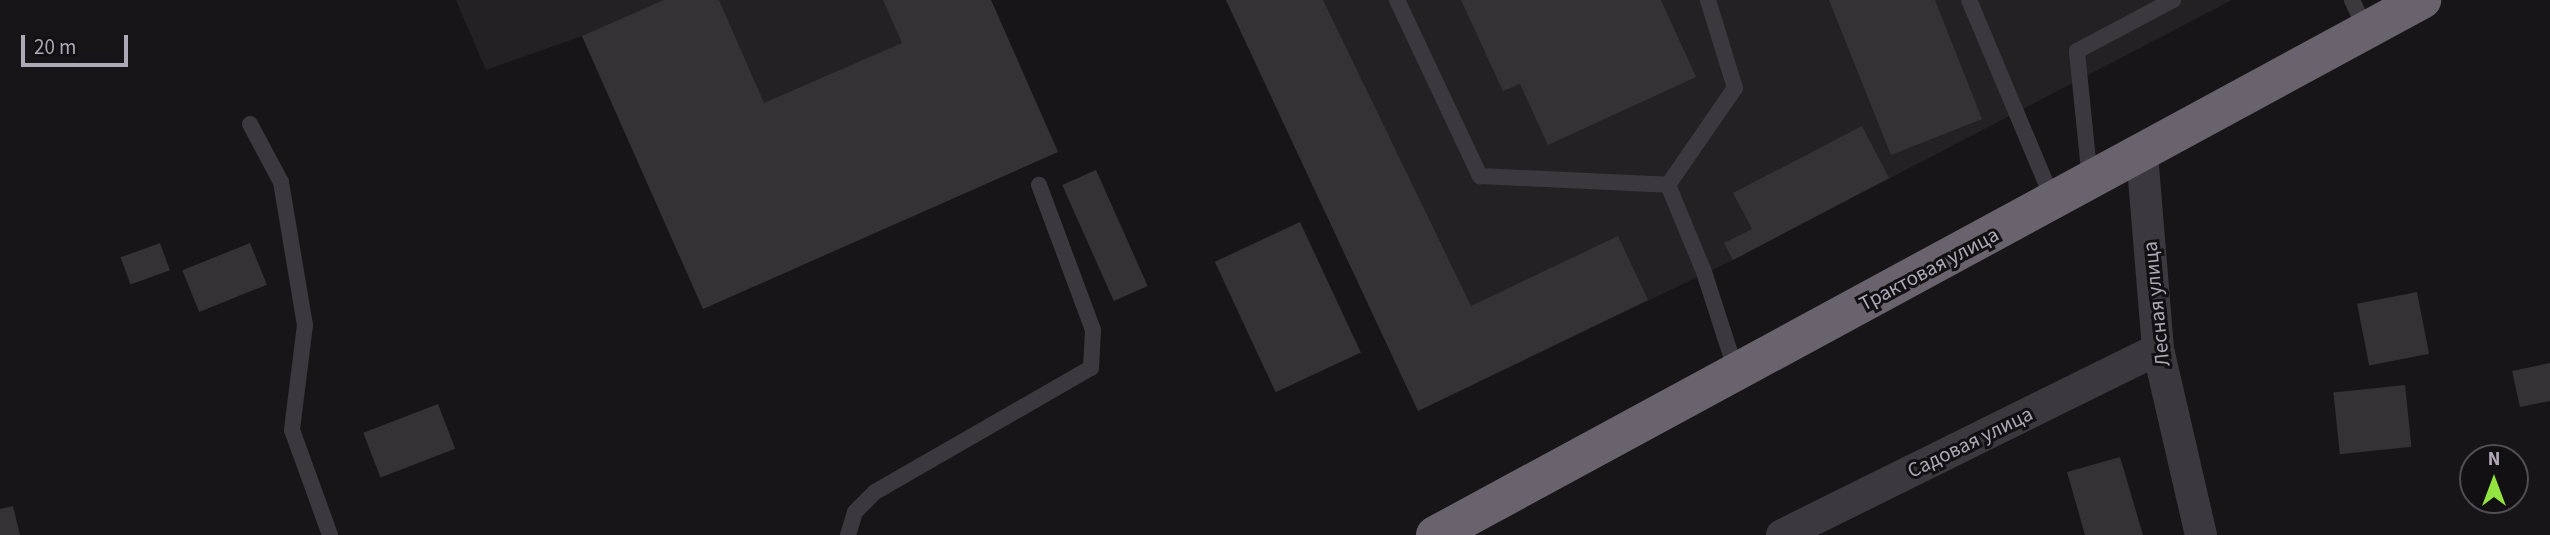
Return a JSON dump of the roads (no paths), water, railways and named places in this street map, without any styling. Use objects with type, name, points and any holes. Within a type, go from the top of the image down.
[{"type":"highway","name":"Трактовая улица","points":[[1435,535],[2142,154],[2359,15],[2422,0]]},
{"type":"street","name":"Лесная улица","points":[[2142,154],[2158,349],[2201,535]]},
{"type":"street","name":"Садовая улица","points":[[1782,535],[2158,349]]},
{"type":"lane","points":[[1397,0],[1480,176],[1668,185]]},
{"type":"lane","points":[[1668,185],[1735,88],[1707,0]]},
{"type":"lane","points":[[1969,0],[2054,202]]},
{"type":"lane","points":[[2090,183],[2077,51],[2174,0]]},
{"type":"lane","points":[[250,124],[281,182],[305,325],[292,430],[330,535]]},
{"type":"lane","points":[[848,535],[855,512],[875,492],[1091,368],[1093,330],[1039,185]]},
{"type":"lane","points":[[1668,185],[1704,272],[1737,374]]}]
